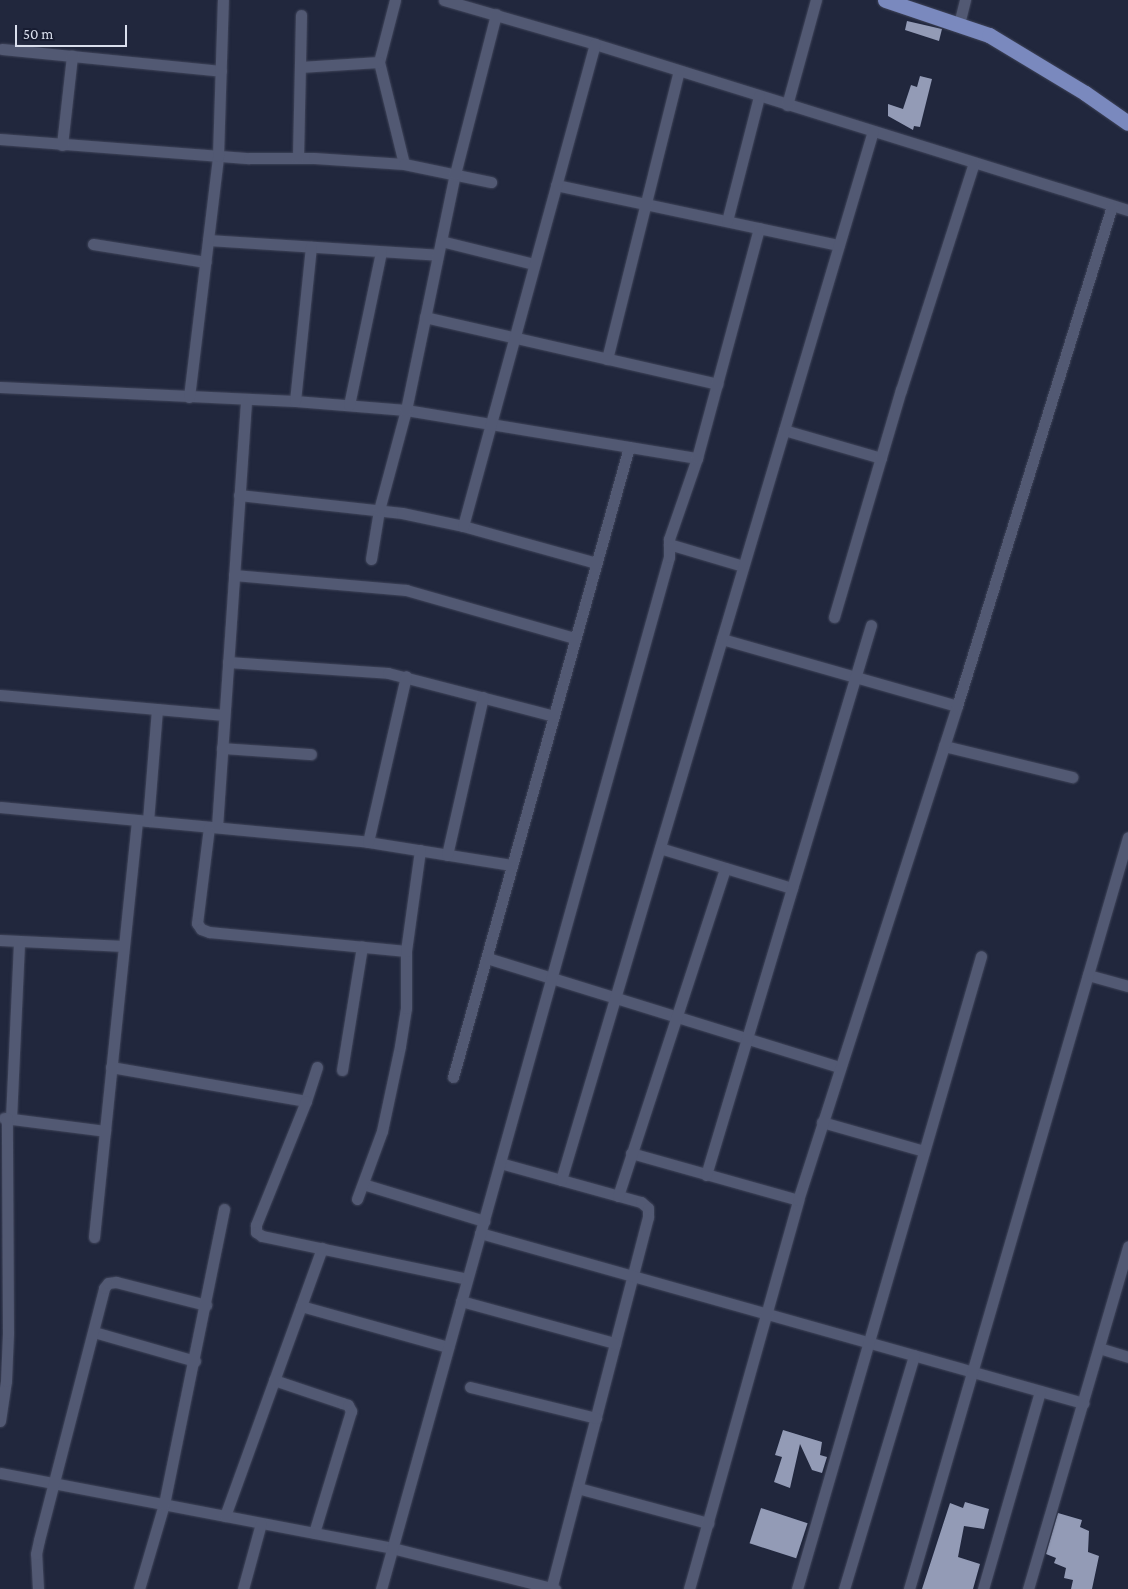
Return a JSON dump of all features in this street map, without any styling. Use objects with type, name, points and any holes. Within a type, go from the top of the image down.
[{"type":"main road","points":[[886,0],[959,24],[1008,46],[1085,93],[1128,123]]},
{"type":"street","points":[[189,397],[218,156],[223,0]]},
{"type":"street","points":[[395,0],[379,62],[386,98],[404,164]]},
{"type":"street","points":[[444,0],[595,44],[1128,210]]},
{"type":"street","points":[[788,105],[816,0]]},
{"type":"street","points":[[959,24],[965,0]]},
{"type":"street","points":[[371,559],[379,510],[406,410],[455,174],[496,14]]},
{"type":"street","points":[[298,158],[301,15]]},
{"type":"street","points":[[463,526],[595,44]]},
{"type":"street","points":[[2,49],[221,71]]},
{"type":"street","points":[[62,145],[72,56]]},
{"type":"street","points":[[300,67],[379,62]]},
{"type":"street","points":[[607,359],[679,71]]},
{"type":"street","points":[[728,221],[759,96]]},
{"type":"street","points":[[561,1180],[873,131]]},
{"type":"street","points":[[0,139],[218,156],[404,164],[491,182]]},
{"type":"street","points":[[834,616],[881,458],[974,162]]},
{"type":"street","points":[[556,184],[839,246]]},
{"type":"street","points":[[689,1589],[798,1200],[957,706],[1112,206]]},
{"type":"street","points":[[381,1589],[669,557],[669,544],[697,458],[758,228]]},
{"type":"street","points":[[208,240],[438,255]]},
{"type":"street","points":[[441,241],[534,264]]},
{"type":"street","points":[[93,244],[206,262]]},
{"type":"street","points":[[295,402],[311,247]]},
{"type":"street","points":[[349,405],[381,252]]},
{"type":"street","points":[[425,317],[717,384]]},
{"type":"street","points":[[0,387],[349,405],[406,410],[697,458]]},
{"type":"street","points":[[246,400],[222,748],[213,827],[197,923],[201,929],[209,932],[406,951]]},
{"type":"street","points":[[784,430],[881,458]]},
{"type":"street","points":[[453,1077],[629,447]]},
{"type":"street","points":[[239,495],[379,510],[463,526],[596,562]]},
{"type":"street","points":[[669,544],[744,566]]},
{"type":"street","points":[[234,575],[406,590],[575,638]]},
{"type":"street","points":[[706,1175],[871,625]]},
{"type":"street","points":[[722,639],[957,706]]},
{"type":"street","points":[[228,662],[406,676],[554,716]]},
{"type":"street","points":[[368,842],[406,676]]},
{"type":"street","points":[[0,695],[224,715]]},
{"type":"street","points":[[447,855],[483,697]]},
{"type":"street","points":[[94,1237],[124,946],[157,709]]},
{"type":"street","points":[[944,746],[1072,777]]},
{"type":"street","points":[[222,748],[311,754]]},
{"type":"street","points":[[0,807],[368,842],[512,866]]},
{"type":"street","points":[[909,1589],[1128,837]]},
{"type":"street","points":[[660,848],[792,888]]},
{"type":"street","points":[[357,1199],[382,1131],[400,1046],[406,1008],[406,951],[420,850]]},
{"type":"street","points":[[618,1196],[725,868]]},
{"type":"street","points":[[0,940],[124,946]]},
{"type":"street","points":[[0,1421],[6,1381],[8,1333],[6,1118],[18,941]]},
{"type":"street","points":[[342,1070],[362,947]]},
{"type":"street","points":[[796,1589],[981,956]]},
{"type":"street","points":[[487,958],[840,1067]]},
{"type":"street","points":[[1088,975],[1128,986]]},
{"type":"street","points":[[111,1067],[306,1101]]},
{"type":"street","points":[[317,1067],[306,1101],[256,1225],[256,1232],[262,1236],[467,1279]]},
{"type":"street","points":[[6,1118],[105,1131]]},
{"type":"street","points":[[822,1122],[924,1151]]},
{"type":"street","points":[[632,1154],[798,1200]]},
{"type":"street","points":[[0,1473],[392,1548],[553,1589],[633,1276],[648,1208],[641,1202],[500,1163]]},
{"type":"street","points":[[363,1184],[484,1220]]},
{"type":"street","points":[[139,1589],[164,1504],[195,1361],[224,1209]]},
{"type":"street","points":[[480,1233],[1083,1403]]},
{"type":"street","points":[[1028,1589],[1128,1246]]},
{"type":"street","points":[[225,1516],[322,1248]]},
{"type":"street","points":[[38,1589],[36,1554],[108,1283],[116,1282],[206,1305]]},
{"type":"street","points":[[461,1301],[615,1342]]},
{"type":"street","points":[[301,1306],[448,1347]]},
{"type":"street","points":[[94,1332],[195,1361]]},
{"type":"street","points":[[1099,1348],[1128,1357]]},
{"type":"street","points":[[844,1589],[914,1355]]},
{"type":"street","points":[[274,1380],[342,1402],[348,1405],[351,1411],[314,1533]]},
{"type":"street","points":[[470,1387],[596,1418]]},
{"type":"street","points":[[983,1589],[1040,1391]]},
{"type":"street","points":[[578,1488],[708,1523]]},
{"type":"street","points":[[243,1589],[261,1523]]},
{"type":"building","points":[[907,21],[942,29],[939,41],[905,30]]},
{"type":"building","points":[[920,76],[932,79],[920,127],[914,126],[913,130],[888,116],[888,104],[903,109],[911,85],[917,87]]},
{"type":"building","points":[[783,1430],[822,1442],[820,1455],[827,1457],[822,1473],[812,1470],[800,1444],[790,1488],[774,1482],[782,1457],[775,1455]]},
{"type":"building","points":[[965,1502],[989,1509],[984,1529],[964,1526],[958,1557],[980,1564],[973,1589],[922,1589],[950,1503],[963,1508]]},
{"type":"building","points":[[761,1508],[808,1523],[796,1558],[750,1543]]},
{"type":"building","points":[[1058,1513],[1082,1520],[1080,1527],[1089,1531],[1088,1552],[1099,1556],[1092,1589],[1071,1589],[1073,1580],[1064,1578],[1066,1568],[1054,1563],[1056,1558],[1046,1554]]}]
